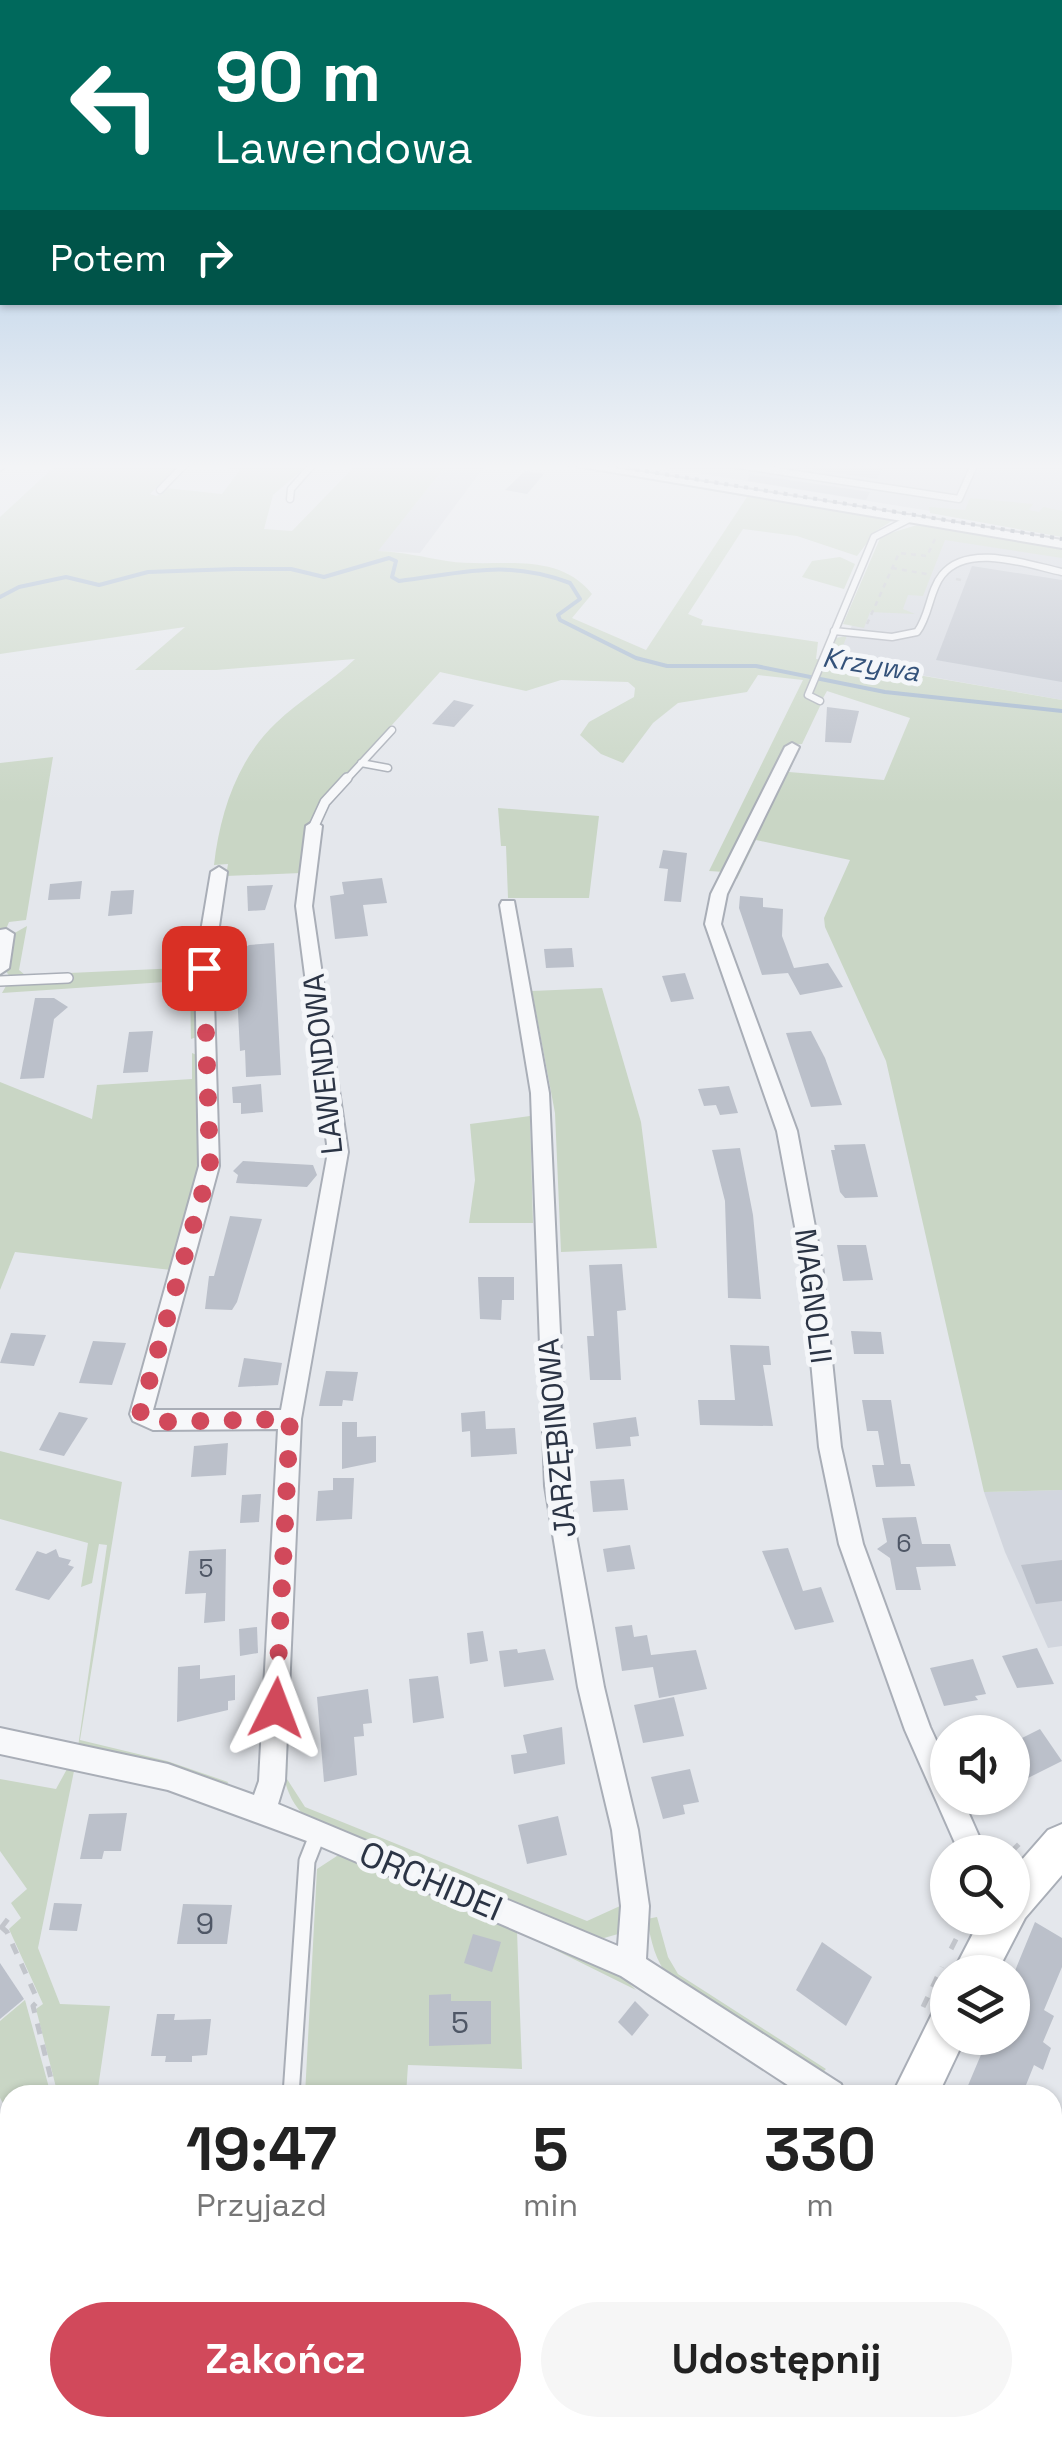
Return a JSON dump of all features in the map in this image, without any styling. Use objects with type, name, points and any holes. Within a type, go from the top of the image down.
[{"type":"street","name":"MAGNOLII","points":[[792,747],[719,894],[713,913],[714,933],[787,1131],[812,1264],[830,1447],[851,1544],[912,1714],[965,1835]]},
{"type":"street","name":"LAWENDOWA","points":[[262,1811],[272,1781],[290,1419],[338,1152],[304,906],[314,826]]},
{"type":"street","points":[[220,872],[204,968],[210,1166],[140,1414],[153,1422],[290,1419]]},
{"type":"street","name":"JARZĘBINOWA","points":[[508,905],[540,1093],[556,1486],[588,1670],[625,1830],[636,1906],[631,1966]]},
{"type":"street","points":[[0,968],[6,934]]},
{"type":"street","name":"ORCHIDEI","points":[[0,1741],[168,1776],[318,1832],[631,1966],[815,2085]]},
{"type":"street","points":[[1030,1885],[1055,1861]]},
{"type":"street","points":[[919,2085],[934,2055]]},
{"type":"lane","points":[[820,702],[808,695],[857,577]]},
{"type":"lane","points":[[834,631],[892,637],[917,632],[942,577]]},
{"type":"lane","points":[[314,826],[325,802],[392,730]]},
{"type":"lane","points":[[361,763],[388,768]]},
{"type":"lane","points":[[0,981],[68,978]]},
{"type":"lane","points":[[292,2085],[308,1861],[318,1832]]},
{"type":"path","points":[[8,1918],[0,1927],[7,1932],[38,2001],[33,2006],[52,2085]]},
{"type":"shaded area","points":[[874,577],[1062,577],[1062,700],[836,660]]},
{"type":"shaded area","points":[[1062,1490],[1062,1646],[1048,1648],[1005,1552],[984,1492]]},
{"type":"green space","points":[[0,577],[571,577],[592,594],[572,618],[646,650],[694,577],[712,577],[688,614],[703,620],[701,625],[818,642],[816,659],[826,660],[835,638],[847,636],[837,661],[1062,700],[1062,1490],[984,1492],[886,1061],[825,927],[824,918],[850,860],[756,840],[737,879],[734,877],[795,750],[799,749],[789,772],[884,780],[910,718],[827,691],[822,700],[811,695],[810,684],[804,697],[821,704],[802,744],[788,745],[724,872],[709,871],[803,680],[758,675],[747,692],[678,703],[653,723],[623,763],[601,754],[580,735],[589,722],[634,697],[635,688],[628,682],[561,680],[526,691],[440,672],[323,801],[301,873],[226,876],[228,864],[214,865],[217,845],[233,788],[251,753],[276,723],[355,659],[216,670],[135,670],[185,627],[0,654]]},
{"type":"green space","points":[[802,577],[849,577],[844,589]]},
{"type":"green space","points":[[863,577],[931,577],[923,596],[908,595],[903,609],[915,614],[870,612],[864,628],[843,624]]},
{"type":"green space","points":[[53,757],[26,920],[9,922],[0,943],[0,763]]},
{"type":"green space","points":[[498,808],[599,816],[589,898],[508,898],[506,846],[501,846]]},
{"type":"green space","points":[[27,926],[19,970],[25,975],[180,968],[190,961],[192,977],[198,983],[197,1037],[191,1039],[190,987],[180,981],[2,993],[6,986],[15,983],[4,969],[11,935]]},
{"type":"green space","points":[[602,988],[641,1122],[657,1248],[561,1252],[555,1113],[532,991]]},
{"type":"green space","points":[[192,1053],[199,1056],[204,1168],[135,1391],[171,1270],[15,1252],[0,1290],[0,1082],[92,1119],[97,1085],[192,1079]]},
{"type":"green space","points":[[530,1116],[533,1223],[469,1223],[475,1180],[470,1124]]},
{"type":"green space","points":[[0,1451],[122,1482],[80,1740],[167,1761],[228,1782],[226,1787],[78,1747],[107,1545],[99,1544],[92,1583],[81,1587],[88,1543],[0,1519]]},
{"type":"green space","points":[[291,1667],[287,1779],[305,1807],[587,1921],[620,1906],[611,1830],[616,1833],[623,1926],[618,1934],[604,1938],[589,1935],[306,1817],[294,1803],[282,1769],[285,1672]]},
{"type":"green space","points":[[67,1769],[74,1771],[38,1948],[60,2004],[110,2006],[98,2085],[55,2085],[36,2009],[43,2004],[9,1929],[21,1918],[11,1903],[27,1889],[0,1851],[0,1779],[56,1789]]},
{"type":"green space","points":[[340,1854],[454,1899],[457,1907],[482,1917],[490,1914],[618,1972],[636,1990],[517,1931],[522,2069],[408,2065],[407,2085],[306,2085],[317,1869]]},
{"type":"green space","points":[[657,1917],[668,1957],[678,1974],[826,2069],[820,2075],[670,1978],[657,1958],[650,1935],[647,1919]]},
{"type":"green space","points":[[25,2000],[48,2085],[0,2085],[0,2021]]},
{"type":"building","points":[[968,577],[1062,580],[1062,682],[936,660]]},
{"type":"building","points":[[454,700],[474,705],[454,727],[432,724]]},
{"type":"building","points":[[827,707],[859,711],[851,743],[825,742]]},
{"type":"building","points":[[663,850],[687,853],[681,902],[664,901],[668,869],[659,868]]},
{"type":"building","points":[[382,878],[387,903],[363,905],[368,936],[335,939],[330,896],[344,894],[342,882]]},
{"type":"building","points":[[82,881],[80,899],[48,900],[50,884]]},
{"type":"building","points":[[273,885],[265,910],[248,911],[247,886]]},
{"type":"building","points":[[134,890],[132,914],[108,916],[111,891]]},
{"type":"building","points":[[740,896],[763,898],[763,907],[783,909],[782,936],[794,968],[828,963],[843,987],[800,995],[788,973],[762,975],[739,908]]},
{"type":"building","points":[[274,943],[281,1075],[246,1077],[245,1050],[240,1051],[235,954],[249,945]]},
{"type":"building","points":[[572,948],[574,967],[546,968],[544,949]]},
{"type":"building","points":[[685,973],[694,999],[671,1002],[662,976]]},
{"type":"building","points":[[35,998],[54,998],[68,1007],[54,1019],[44,1078],[20,1079]]},
{"type":"building","points":[[153,1031],[148,1072],[123,1073],[129,1032]]},
{"type":"building","points":[[811,1031],[842,1105],[811,1107],[786,1033]]},
{"type":"building","points":[[261,1084],[263,1112],[241,1114],[241,1103],[233,1103],[232,1087]]},
{"type":"building","points":[[729,1086],[738,1113],[720,1115],[716,1105],[704,1106],[698,1089]]},
{"type":"building","points":[[865,1144],[878,1197],[845,1198],[840,1192],[831,1150],[835,1150],[834,1145]]},
{"type":"building","points":[[740,1148],[753,1215],[761,1299],[728,1298],[725,1201],[712,1150]]},
{"type":"building","points":[[243,1161],[313,1165],[317,1175],[307,1187],[236,1183],[238,1175],[233,1171]]},
{"type":"building","points":[[230,1216],[262,1219],[232,1310],[205,1309],[209,1276],[214,1276]]},
{"type":"building","points":[[837,1245],[866,1245],[873,1280],[843,1281]]},
{"type":"building","points":[[622,1264],[626,1310],[617,1311],[621,1380],[590,1380],[587,1336],[594,1336],[589,1265]]},
{"type":"building","points":[[478,1277],[514,1277],[514,1300],[502,1300],[501,1320],[480,1319]]},
{"type":"building","points":[[851,1331],[881,1332],[884,1354],[854,1354]]},
{"type":"building","points":[[11,1333],[46,1335],[34,1366],[0,1363]]},
{"type":"building","points":[[93,1341],[126,1343],[112,1385],[79,1383]]},
{"type":"building","points":[[730,1345],[769,1346],[771,1365],[763,1365],[773,1426],[700,1425],[698,1400],[735,1400]]},
{"type":"building","points":[[244,1358],[282,1363],[278,1385],[238,1387]]},
{"type":"building","points":[[326,1371],[358,1372],[353,1401],[343,1400],[342,1406],[319,1406]]},
{"type":"building","points":[[862,1400],[891,1400],[901,1464],[910,1464],[915,1486],[876,1487],[872,1465],[884,1465],[878,1431],[867,1431]]},
{"type":"building","points":[[485,1411],[486,1429],[515,1428],[517,1454],[471,1457],[470,1431],[462,1432],[461,1413]]},
{"type":"building","points":[[59,1412],[88,1418],[64,1456],[39,1450]]},
{"type":"building","points":[[636,1417],[639,1436],[630,1437],[631,1446],[596,1449],[593,1423]]},
{"type":"building","points":[[342,1422],[357,1422],[357,1437],[376,1436],[376,1462],[342,1469]]},
{"type":"building","points":[[228,1443],[226,1475],[191,1477],[194,1446]]},
{"type":"building","points":[[333,1478],[354,1478],[352,1519],[316,1521],[318,1491],[333,1490]]},
{"type":"building","points":[[624,1479],[628,1510],[593,1512],[590,1481]]},
{"type":"building","points":[[261,1494],[259,1522],[240,1523],[242,1495]]},
{"type":"building","points":[[916,1517],[922,1544],[950,1544],[956,1566],[916,1567],[921,1590],[896,1590],[890,1558],[877,1549],[887,1542],[882,1518]]},
{"type":"building","points":[[630,1545],[635,1569],[607,1572],[603,1549]]},
{"type":"building","points":[[788,1548],[803,1591],[821,1587],[834,1622],[795,1630],[762,1551]]},
{"type":"building","points":[[56,1549],[59,1557],[71,1560],[68,1565],[74,1567],[49,1600],[15,1590],[37,1551],[46,1554]]},
{"type":"building","points":[[226,1549],[225,1621],[204,1623],[206,1593],[185,1594],[189,1551]]},
{"type":"building","points":[[1062,1560],[1062,1601],[1036,1604],[1021,1565]]},
{"type":"building","points":[[632,1625],[634,1637],[647,1635],[651,1655],[696,1650],[707,1689],[659,1698],[653,1667],[622,1671],[615,1627]]},
{"type":"building","points":[[257,1627],[258,1653],[240,1656],[239,1629]]},
{"type":"building","points":[[483,1631],[488,1661],[470,1664],[467,1633]]},
{"type":"building","points":[[1037,1648],[1054,1684],[1017,1688],[1002,1656]]},
{"type":"building","points":[[517,1649],[518,1653],[545,1649],[554,1680],[504,1687],[499,1651]]},
{"type":"building","points":[[973,1659],[986,1694],[975,1696],[978,1700],[944,1706],[930,1668]]},
{"type":"building","points":[[200,1665],[200,1679],[235,1675],[235,1700],[228,1701],[228,1710],[177,1722],[178,1667]]},
{"type":"building","points":[[438,1676],[444,1718],[413,1723],[409,1679]]},
{"type":"building","points":[[368,1689],[372,1723],[363,1724],[364,1736],[354,1737],[357,1775],[324,1782],[317,1697]]},
{"type":"building","points":[[674,1697],[684,1736],[643,1743],[634,1705]]},
{"type":"building","points":[[562,1727],[565,1764],[514,1774],[511,1755],[527,1753],[523,1735]]},
{"type":"building","points":[[1040,1729],[1062,1761],[1030,1777],[1030,1734]]},
{"type":"building","points":[[690,1769],[699,1802],[683,1805],[685,1814],[663,1819],[651,1777]]},
{"type":"building","points":[[127,1813],[121,1851],[104,1851],[102,1859],[80,1859],[89,1814]]},
{"type":"building","points":[[558,1816],[567,1855],[527,1864],[518,1825]]},
{"type":"building","points":[[54,1903],[82,1904],[77,1931],[49,1930]]},
{"type":"building","points":[[183,1904],[232,1905],[227,1944],[177,1944]]},
{"type":"building","points":[[1035,1922],[1062,1938],[1062,1967],[1044,2010],[1054,2016],[1043,2042],[1051,2048],[1043,2070],[1034,2065],[1026,2085],[968,2085],[981,2055],[1030,2055],[1030,1955],[1021,1955]]},
{"type":"building","points":[[473,1934],[501,1942],[492,1972],[464,1963]]},
{"type":"building","points":[[822,1942],[872,1977],[846,2026],[796,1990]]},
{"type":"building","points":[[0,1963],[24,1999],[0,2019]]},
{"type":"building","points":[[451,1994],[451,2001],[491,2001],[491,2044],[429,2046],[429,1995]]},
{"type":"building","points":[[635,2001],[649,2015],[632,2036],[618,2022]]},
{"type":"building","points":[[157,2014],[175,2014],[174,2020],[211,2019],[207,2055],[192,2056],[192,2062],[165,2062],[166,2056],[151,2056]]},
{"type":"waterway","name":"Krzywa","points":[[0,597],[19,587],[66,577],[99,585],[130,577]]},
{"type":"waterway","name":"Krzywa","points":[[392,577],[399,581],[430,577]]},
{"type":"waterway","name":"Krzywa","points":[[549,577],[570,583],[580,599],[558,615],[560,620],[636,658],[667,666],[756,666],[885,692],[1062,711]]},
{"type":"route","points":[[204,968],[210,1166],[140,1414],[153,1422],[290,1419],[276,1708]]}]
